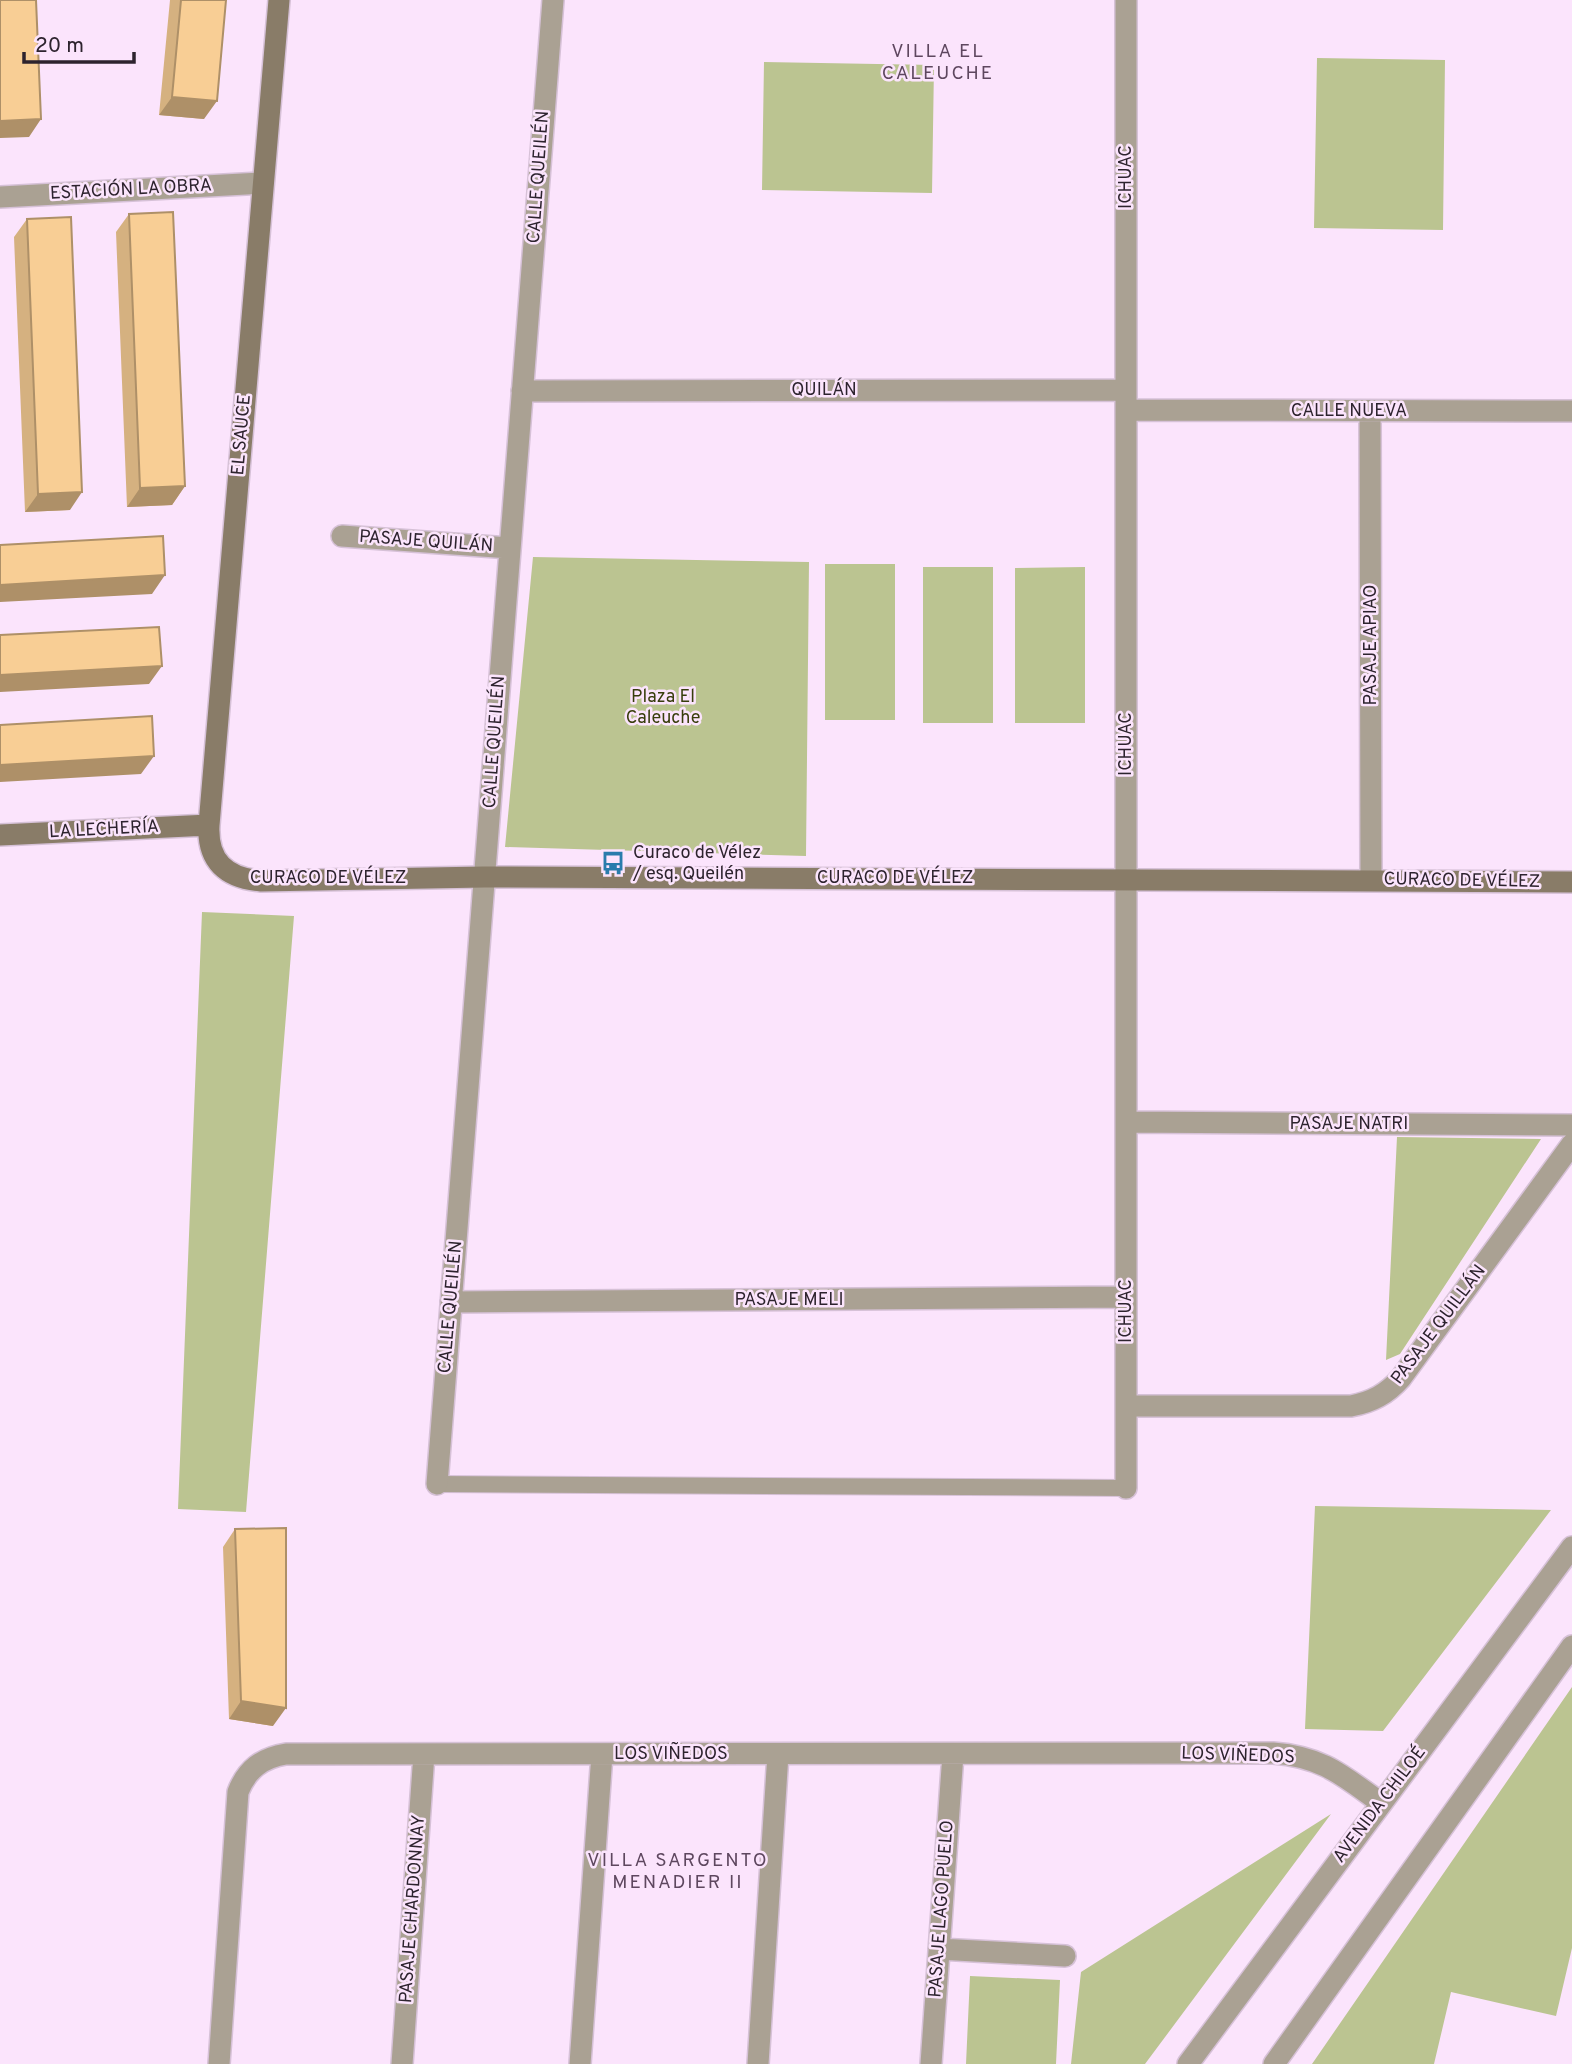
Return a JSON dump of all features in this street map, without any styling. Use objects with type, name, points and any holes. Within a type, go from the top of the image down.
[{"type":"street","name":"EL SAUCE","points":[[222,867],[208,840],[279,0]]},
{"type":"street","name":"CALLE QUEILÉN","points":[[437,1484],[553,0]]},
{"type":"street","name":"ICHUAC","points":[[1126,0],[1126,1488]]},
{"type":"street","name":"ESTACIÓN LA OBRA","points":[[0,197],[263,183]]},
{"type":"street","name":"QUILÁN","points":[[522,391],[1126,400]]},
{"type":"street","name":"CALLE NUEVA","points":[[1126,400],[1370,411],[1572,411]]},
{"type":"street","name":"PASAJE APIAO","points":[[1370,411],[1371,880]]},
{"type":"street","name":"PASAJE QUILÁN","points":[[342,536],[510,548]]},
{"type":"street","name":"LA LECHERÍA","points":[[0,835],[209,825]]},
{"type":"street","name":"CURACO DE VÉLEZ","points":[[222,867],[233,875],[261,881],[484,877],[1572,882]]},
{"type":"street","name":"PASAJE NATRI","points":[[1126,1122],[1572,1125]]},
{"type":"street","name":"PASAJE QUILLÁN","points":[[1126,1406],[1351,1406],[1376,1399],[1390,1390],[1401,1378],[1572,1144]]},
{"type":"street","name":"PASAJE MELI","points":[[451,1302],[1126,1297]]},
{"type":"street","name":"AVENIDA CHILOÉ","points":[[1188,2064],[1572,1547]]},
{"type":"street","points":[[1274,2064],[1572,1646]]},
{"type":"street","name":"LOS VIÑEDOS","points":[[219,2064],[238,1792],[243,1779],[252,1768],[274,1756],[1273,1753],[1311,1759],[1381,1803]]},
{"type":"street","name":"PASAJE CHARDONNAY","points":[[402,2064],[424,1754]]},
{"type":"street","points":[[580,2064],[602,1754]]},
{"type":"street","points":[[758,2064],[778,1754]]},
{"type":"street","name":"PASAJE LAGO PUELO","points":[[932,2064],[953,1754]]},
{"type":"street","points":[[939,1949],[1065,1956]]},
{"type":"lane","points":[[437,1484],[1126,1488]]},
{"type":"green space","points":[[1317,58],[1445,60],[1443,230],[1314,228]]},
{"type":"green space","points":[[764,62],[934,65],[932,193],[762,190]]},
{"type":"green space","name":"Plaza El Caleuche","points":[[533,557],[809,562],[806,856],[505,847]]},
{"type":"green space","points":[[825,564],[895,564],[895,720],[825,720]]},
{"type":"green space","points":[[923,567],[993,567],[993,723],[923,723]]},
{"type":"green space","points":[[1085,567],[1085,723],[1015,723],[1015,568]]},
{"type":"green space","points":[[202,912],[294,916],[246,1512],[178,1509]]},
{"type":"green space","points":[[1397,1137],[1541,1139],[1400,1354],[1386,1360]]},
{"type":"green space","points":[[1315,1506],[1551,1510],[1383,1731],[1305,1729]]},
{"type":"green space","points":[[1572,1687],[1572,1948],[1556,2016],[1451,1992],[1434,2064],[1312,2064]]},
{"type":"green space","points":[[1331,1814],[1145,2064],[1071,2064],[1081,1972]]},
{"type":"green space","points":[[970,1976],[1060,1980],[1056,2064],[966,2064]]},
{"type":"building","points":[[0,0],[36,0],[41,119],[0,121]]},
{"type":"building","points":[[181,0],[226,0],[217,101],[172,97]]},
{"type":"building","points":[[173,212],[185,486],[140,488],[129,214]]},
{"type":"building","points":[[71,217],[82,492],[38,494],[27,219]]},
{"type":"building","points":[[163,536],[165,575],[0,585],[0,545]]},
{"type":"building","points":[[159,627],[162,666],[0,675],[0,635]]},
{"type":"building","points":[[152,716],[154,756],[0,765],[0,725]]},
{"type":"building","points":[[286,1528],[286,1708],[241,1701],[235,1529]]},
{"type":"place","name":"Curaco de Vélez / esq. Queilén","points":[[613,863]]},
{"type":"district","name":"VILLA EL CALEUCHE","points":[[938,63]]},
{"type":"district","name":"VILLA SARGENTO MENADIER II","points":[[678,1872]]}]
